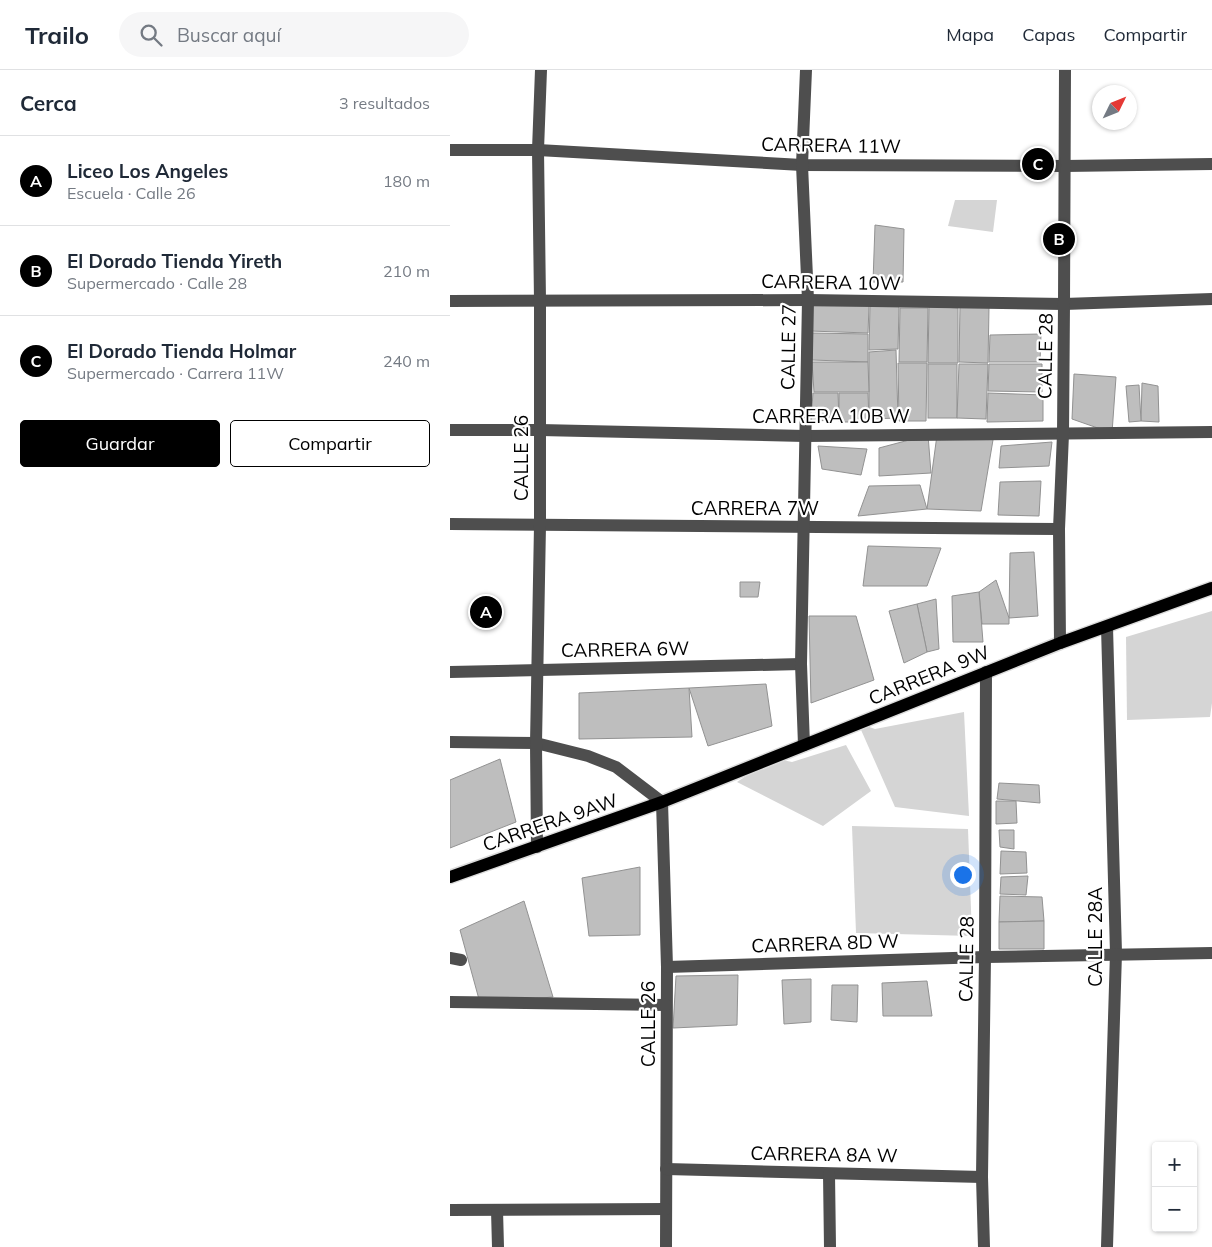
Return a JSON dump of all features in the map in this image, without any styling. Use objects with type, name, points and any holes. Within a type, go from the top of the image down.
[{"type":"main road","name":"CARRERA 9W","points":[[662,802],[1060,643],[1212,588]]},
{"type":"main road","name":"CARRERA 9AW","points":[[450,877],[662,802]]},
{"type":"street","name":"CALLE 26","points":[[538,847],[536,743],[540,525],[540,301],[538,150],[541,70]]},
{"type":"street","name":"CALLE 27","points":[[804,745],[801,664],[808,300],[802,165],[806,70]]},
{"type":"street","name":"CALLE 28","points":[[1060,643],[1059,529],[1064,304],[1065,70]]},
{"type":"street","name":"CARRERA 11W","points":[[450,150],[538,150],[802,165],[1064,166],[1212,164]]},
{"type":"street","name":"CARRERA 10W","points":[[450,301],[808,300],[1064,304],[1212,299]]},
{"type":"street","name":"CARRERA 10B W","points":[[450,430],[540,430],[805,436],[1212,432]]},
{"type":"street","name":"CARRERA 7W","points":[[450,524],[1059,529]]},
{"type":"street","name":"CALLE 28A","points":[[1107,627],[1116,953],[1107,1247]]},
{"type":"street","name":"CARRERA 6W","points":[[450,672],[801,664]]},
{"type":"street","name":"CALLE 28","points":[[984,1247],[982,1176],[986,672]]},
{"type":"street","points":[[450,742],[536,743],[588,756],[616,767],[662,802]]},
{"type":"street","name":"CALLE 26","points":[[662,802],[667,967],[666,1247]]},
{"type":"street","name":"CARRERA 8D W","points":[[667,967],[1116,953],[1212,953]]},
{"type":"street","points":[[450,1002],[666,1005]]},
{"type":"street","name":"CARRERA 8A W","points":[[666,1169],[982,1176]]},
{"type":"street","points":[[829,1174],[830,1247]]},
{"type":"street","points":[[450,1210],[666,1209]]},
{"type":"street","points":[[496,1210],[498,1247]]},
{"type":"shaded area","points":[[955,200],[997,200],[993,232],[948,226]]},
{"type":"shaded area","points":[[1212,611],[1212,703],[1210,717],[1127,720],[1126,637]]},
{"type":"shaded area","points":[[964,712],[969,816],[895,807],[858,723],[875,729]]},
{"type":"shaded area","points":[[846,745],[871,791],[823,826],[737,782],[773,758],[792,762]]},
{"type":"shaded area","points":[[852,826],[968,829],[972,936],[856,933]]},
{"type":"building","points":[[875,225],[904,229],[903,282],[873,282]]},
{"type":"building","points":[[811,306],[869,306],[868,333],[810,331]]},
{"type":"building","points":[[870,306],[899,306],[898,349],[869,350]]},
{"type":"building","points":[[929,306],[958,308],[958,363],[928,363]]},
{"type":"building","points":[[960,306],[989,307],[988,363],[959,362]]},
{"type":"building","points":[[900,308],[928,308],[927,362],[899,362]]},
{"type":"building","points":[[812,333],[868,334],[868,362],[812,360]]},
{"type":"building","points":[[1041,334],[1040,362],[989,362],[990,335]]},
{"type":"building","points":[[896,350],[898,418],[869,419],[869,352]]},
{"type":"building","points":[[812,362],[868,362],[869,392],[814,392]]},
{"type":"building","points":[[898,363],[927,363],[926,421],[899,421]]},
{"type":"building","points":[[928,364],[957,364],[957,418],[928,418]]},
{"type":"building","points":[[959,364],[988,364],[986,419],[957,418]]},
{"type":"building","points":[[989,364],[1042,364],[1042,392],[988,391]]},
{"type":"building","points":[[1074,374],[1116,377],[1112,433],[1072,419]]},
{"type":"building","points":[[1142,383],[1158,386],[1159,422],[1141,421]]},
{"type":"building","points":[[1139,385],[1141,421],[1129,422],[1126,386]]},
{"type":"building","points":[[813,393],[838,393],[839,420],[811,421]]},
{"type":"building","points":[[839,393],[868,393],[869,422],[839,422]]},
{"type":"building","points":[[988,393],[1043,395],[1043,421],[987,422]]},
{"type":"building","points":[[994,434],[981,511],[927,509],[937,435]]},
{"type":"building","points":[[928,435],[931,473],[879,476],[879,448]]},
{"type":"building","points":[[1052,442],[1049,466],[999,468],[1001,446]]},
{"type":"building","points":[[818,446],[867,449],[861,475],[822,469]]},
{"type":"building","points":[[1041,481],[1039,516],[998,515],[1000,482]]},
{"type":"building","points":[[920,485],[927,509],[858,516],[869,486]]},
{"type":"building","points":[[868,546],[941,548],[927,586],[863,586]]},
{"type":"building","points":[[1034,552],[1038,616],[1009,618],[1010,553]]},
{"type":"building","points":[[996,580],[1009,618],[1009,624],[982,624],[979,592]]},
{"type":"building","points":[[740,582],[760,582],[758,597],[740,597]]},
{"type":"building","points":[[979,592],[983,642],[953,642],[952,596]]},
{"type":"building","points":[[936,599],[939,649],[927,652],[917,604]]},
{"type":"building","points":[[917,604],[927,652],[904,663],[889,611]]},
{"type":"building","points":[[809,616],[856,616],[874,680],[811,703]]},
{"type":"building","points":[[766,684],[772,726],[708,746],[689,688]]},
{"type":"building","points":[[689,688],[692,737],[579,739],[579,693]]},
{"type":"building","points":[[500,759],[516,822],[450,848],[450,780]]},
{"type":"building","points":[[999,783],[1039,785],[1040,803],[997,799]]},
{"type":"building","points":[[996,801],[1016,801],[1017,823],[996,824]]},
{"type":"building","points":[[999,830],[1014,830],[1014,849],[1000,847]]},
{"type":"building","points":[[1001,851],[1026,852],[1027,873],[1000,874]]},
{"type":"building","points":[[640,867],[640,935],[589,936],[582,878]]},
{"type":"building","points":[[1028,876],[1026,895],[1000,894],[1001,877]]},
{"type":"building","points":[[1000,896],[1042,897],[1044,921],[999,922]]},
{"type":"building","points":[[524,901],[553,997],[480,1003],[460,930]]},
{"type":"building","points":[[1044,921],[1044,949],[999,949],[999,922]]},
{"type":"building","points":[[738,975],[737,1025],[673,1028],[676,976]]},
{"type":"building","points":[[811,979],[811,1022],[784,1024],[782,980]]},
{"type":"building","points":[[927,981],[932,1016],[883,1016],[882,983]]},
{"type":"building","points":[[832,985],[858,985],[857,1022],[831,1020]]},
{"type":"place","name":"El Dorado Tienda Holmar","points":[[1038,164]]},
{"type":"place","name":"El Dorado Tienda Yireth","points":[[1059,239]]},
{"type":"place","name":"Liceo Los Angeles","points":[[486,612]]}]
